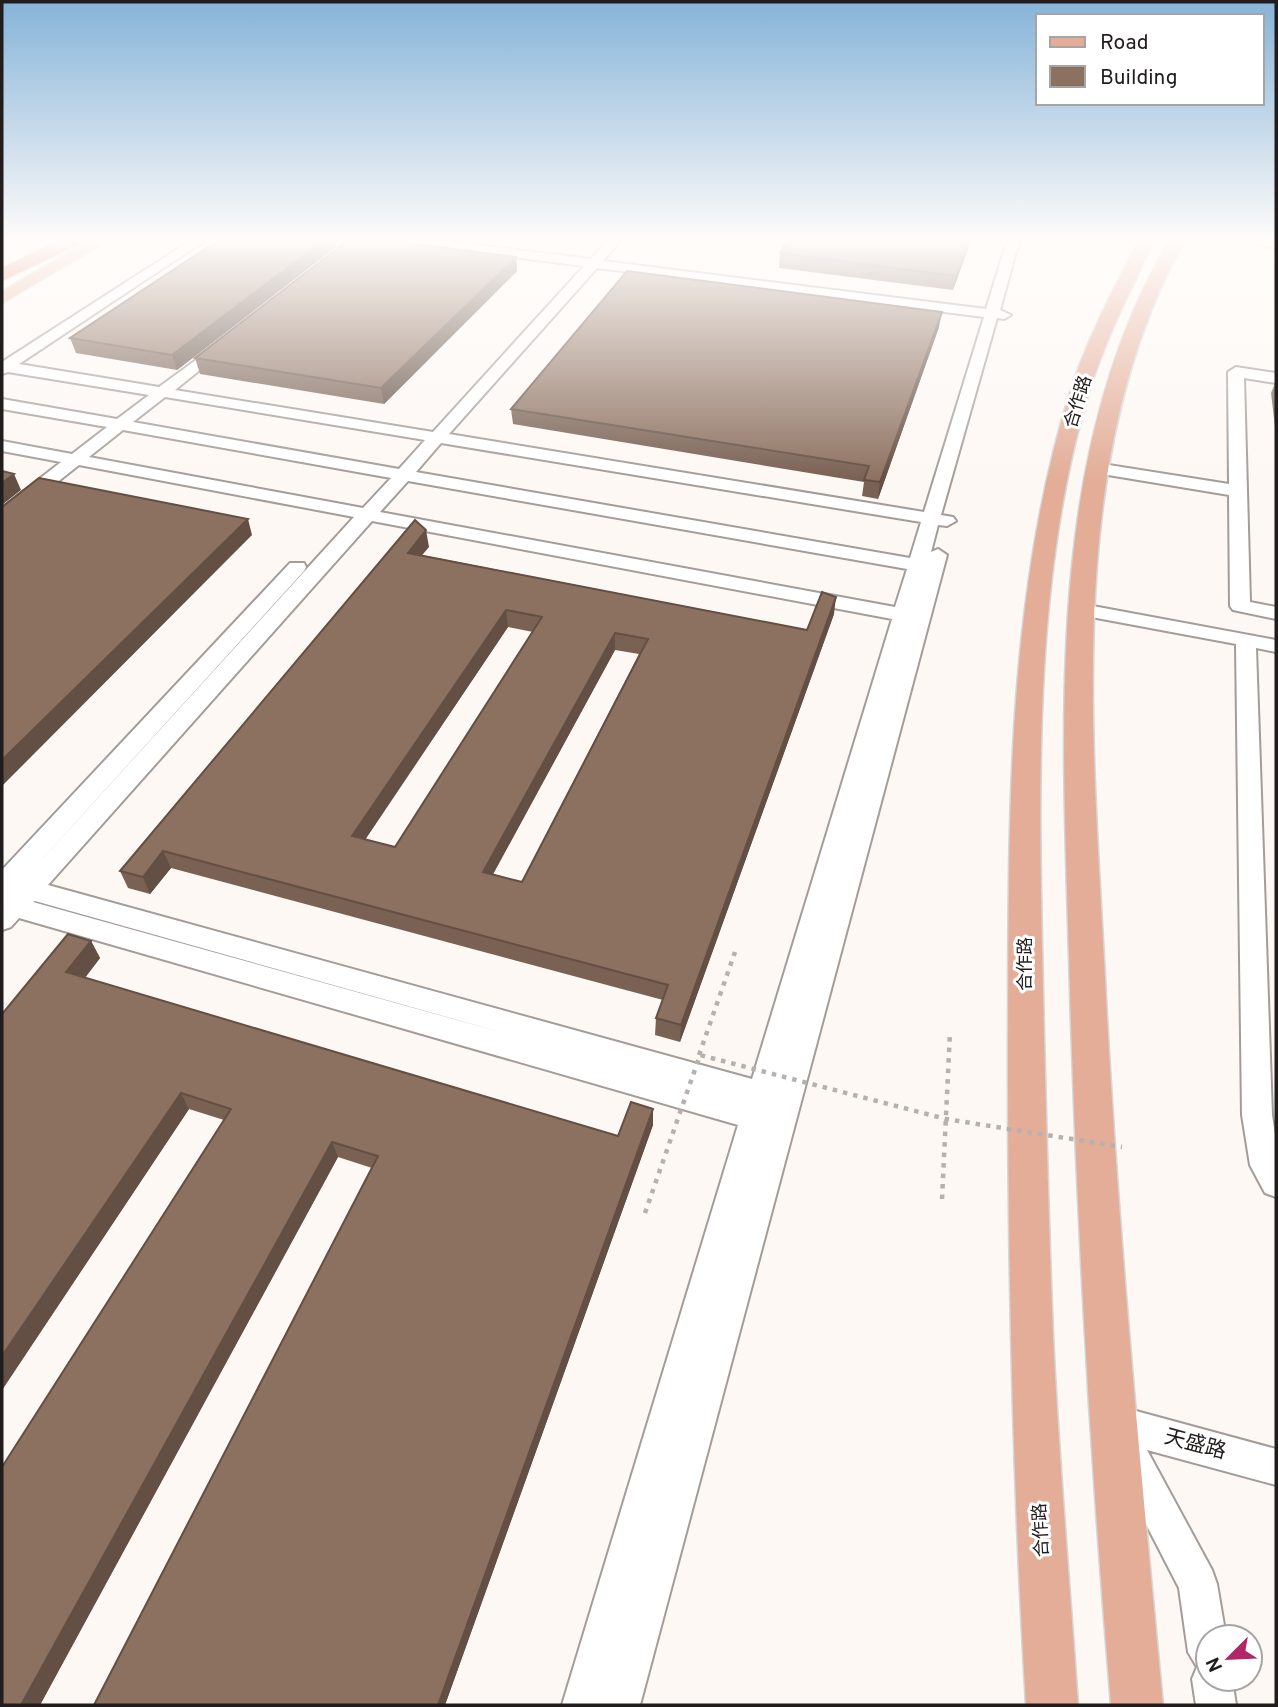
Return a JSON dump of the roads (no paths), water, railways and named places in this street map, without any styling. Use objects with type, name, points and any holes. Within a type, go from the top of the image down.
[{"type":"main road","name":"合作路","points":[[1052,1705],[1032,1355],[1026,1062],[1026,775],[1039,604],[1057,480],[1078,395],[1107,321]]},
{"type":"main road","name":"合作路","points":[[1137,1705],[1091,1118],[1080,761],[1082,610],[1096,468],[1104,429],[1138,321]]},
{"type":"street","points":[[2,367],[70,321]]},
{"type":"street","points":[[2,367],[74,321]]},
{"type":"street","points":[[532,321],[8,896],[771,1110]]},
{"type":"street","points":[[582,1705],[771,1110],[997,321]]},
{"type":"street","points":[[2,517],[237,333]]},
{"type":"street","points":[[2,367],[938,524]]},
{"type":"street","points":[[1276,378],[1236,372],[1240,606],[1276,612]]},
{"type":"street","points":[[2,404],[116,428]]},
{"type":"street","points":[[2,412],[116,428],[925,570]]},
{"type":"street","points":[[2,446],[71,463]]},
{"type":"street","points":[[2,454],[71,463],[911,621]]},
{"type":"street","points":[[1096,468],[1238,491]]},
{"type":"street","points":[[1082,610],[1276,646]]},
{"type":"street","points":[[1247,640],[1256,1115],[1265,1165],[1276,1183]]},
{"type":"street","points":[[621,1705],[771,1110]]},
{"type":"street","points":[[1114,1423],[1198,1584],[1204,1623]]},
{"type":"street","name":"天盛路","points":[[1114,1423],[1276,1467]]}]
